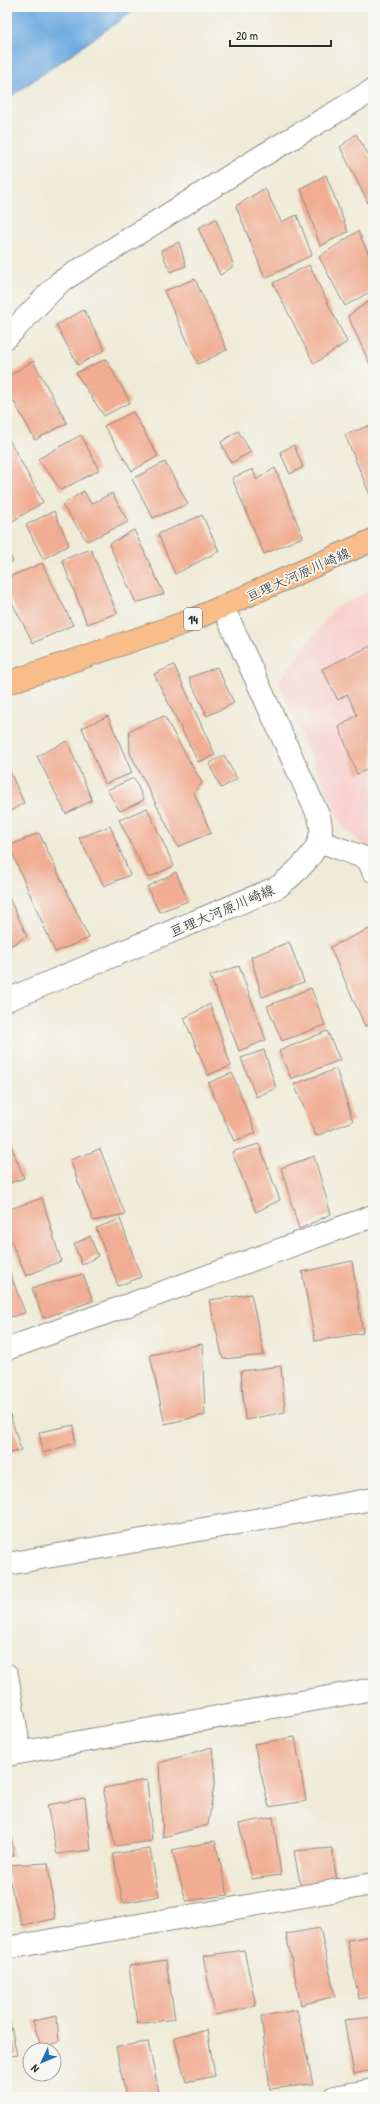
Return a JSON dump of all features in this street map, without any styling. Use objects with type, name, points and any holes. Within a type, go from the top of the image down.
[{"type":"main road","name":"亘理大河原川崎線","points":[[7,683],[190,621],[373,540]]},
{"type":"street","points":[[7,337],[60,282],[262,156],[373,90]]},
{"type":"street","points":[[224,607],[319,817],[321,830],[320,841],[368,859],[373,871]]},
{"type":"street","name":"亘理大河原川崎線","points":[[7,1000],[278,886],[302,865],[320,841]]},
{"type":"street","points":[[7,1349],[373,1216]]},
{"type":"street","points":[[7,1564],[373,1499]]},
{"type":"street","points":[[7,1675],[13,1753],[373,1689]]},
{"type":"street","points":[[7,1948],[373,1884]]},
{"type":"street","points":[[334,2097],[373,2090]]},
{"type":"shaded area","points":[[373,589],[373,855],[342,825],[278,682],[334,608]]},
{"type":"water","points":[[7,7],[139,7],[7,99]]},
{"type":"building","points":[[356,134],[370,157],[373,156],[373,213],[340,147]]},
{"type":"building","points":[[326,175],[348,232],[320,246],[301,188]]},
{"type":"building","points":[[265,188],[281,222],[297,215],[312,255],[265,278],[236,206]]},
{"type":"building","points":[[216,219],[234,266],[220,275],[198,228]]},
{"type":"building","points":[[358,231],[373,264],[373,290],[345,306],[319,257]]},
{"type":"building","points":[[179,242],[186,266],[170,272],[161,250]]},
{"type":"building","points":[[309,265],[347,342],[314,364],[273,283]]},
{"type":"building","points":[[195,279],[227,350],[198,364],[164,291]]},
{"type":"building","points":[[372,299],[373,302],[373,371],[348,316]]},
{"type":"building","points":[[84,310],[105,350],[78,365],[56,325]]},
{"type":"building","points":[[106,359],[130,402],[104,416],[76,373]]},
{"type":"building","points":[[33,361],[67,423],[35,440],[7,389],[7,377]]},
{"type":"building","points":[[133,412],[158,456],[132,471],[104,426]]},
{"type":"building","points":[[373,424],[373,502],[345,435]]},
{"type":"building","points":[[238,431],[251,452],[231,463],[221,442]]},
{"type":"building","points":[[81,435],[99,470],[61,490],[38,459]]},
{"type":"building","points":[[7,436],[43,502],[13,521],[7,511]]},
{"type":"building","points":[[294,445],[303,467],[290,474],[280,452]]},
{"type":"building","points":[[165,462],[188,504],[153,518],[132,479]]},
{"type":"building","points":[[275,468],[303,537],[264,554],[232,478],[253,469],[256,480]]},
{"type":"building","points":[[84,491],[91,504],[112,493],[128,522],[87,541],[62,505]]},
{"type":"building","points":[[54,511],[69,545],[43,559],[26,525]]},
{"type":"building","points":[[202,515],[219,551],[175,574],[158,534]]},
{"type":"building","points":[[134,530],[164,594],[136,603],[109,544]]},
{"type":"building","points":[[91,549],[117,613],[87,624],[62,560]]},
{"type":"building","points":[[7,551],[13,561],[7,565]]},
{"type":"building","points":[[42,563],[73,625],[33,643],[7,593],[7,578]]},
{"type":"building","points":[[373,645],[373,767],[357,774],[339,727],[357,715],[347,694],[338,700],[322,669]]},
{"type":"building","points":[[174,665],[215,755],[198,762],[154,674]]},
{"type":"building","points":[[217,667],[234,703],[207,716],[189,678]]},
{"type":"building","points":[[108,716],[132,773],[105,784],[82,728]]},
{"type":"building","points":[[164,716],[202,783],[194,793],[211,833],[178,847],[130,753],[129,731]]},
{"type":"building","points":[[67,741],[92,800],[66,814],[37,756]]},
{"type":"building","points":[[224,755],[237,779],[221,788],[209,764]]},
{"type":"building","points":[[7,765],[24,803],[7,813]]},
{"type":"building","points":[[134,778],[144,800],[120,811],[107,790]]},
{"type":"building","points":[[147,808],[174,866],[148,878],[119,820]]},
{"type":"building","points":[[110,826],[130,875],[104,886],[79,838]]},
{"type":"building","points":[[39,833],[89,938],[55,952],[9,846]]},
{"type":"building","points":[[176,872],[188,901],[159,912],[147,887]]},
{"type":"building","points":[[7,894],[27,936],[7,948]]},
{"type":"building","points":[[369,929],[373,938],[373,1022],[365,1026],[330,947]]},
{"type":"building","points":[[289,942],[304,982],[262,997],[251,957]]},
{"type":"building","points":[[239,966],[266,1040],[239,1051],[210,976]]},
{"type":"building","points":[[311,988],[325,1025],[282,1041],[267,1006]]},
{"type":"building","points":[[210,1004],[231,1066],[208,1075],[184,1018]]},
{"type":"building","points":[[327,1031],[340,1060],[291,1079],[279,1051]]},
{"type":"building","points":[[264,1050],[276,1088],[256,1097],[241,1058]]},
{"type":"building","points":[[336,1069],[353,1121],[316,1136],[294,1084]]},
{"type":"building","points":[[232,1073],[256,1133],[234,1141],[208,1083]]},
{"type":"building","points":[[7,1136],[24,1178],[7,1184]]},
{"type":"building","points":[[259,1144],[280,1200],[256,1212],[232,1152]]},
{"type":"building","points":[[100,1149],[125,1214],[93,1221],[70,1160]]},
{"type":"building","points":[[314,1156],[331,1214],[299,1229],[281,1168]]},
{"type":"building","points":[[42,1198],[61,1261],[26,1276],[7,1232],[7,1210]]},
{"type":"building","points":[[120,1219],[141,1277],[118,1286],[96,1228]]},
{"type":"building","points":[[90,1236],[98,1256],[82,1265],[74,1244]]},
{"type":"building","points":[[352,1261],[363,1333],[315,1341],[302,1272]]},
{"type":"building","points":[[7,1265],[25,1313],[7,1318]]},
{"type":"building","points":[[83,1274],[93,1301],[43,1318],[32,1288]]},
{"type":"building","points":[[251,1294],[264,1355],[223,1359],[209,1300]]},
{"type":"building","points":[[202,1344],[205,1415],[165,1424],[150,1355]]},
{"type":"building","points":[[281,1366],[285,1412],[245,1420],[241,1371]]},
{"type":"building","points":[[7,1405],[21,1450],[7,1454]]},
{"type":"building","points":[[74,1425],[75,1443],[43,1453],[39,1432]]},
{"type":"building","points":[[295,1737],[306,1801],[269,1807],[254,1744]]},
{"type":"building","points":[[212,1747],[215,1779],[208,1825],[163,1837],[159,1763]]},
{"type":"building","points":[[147,1780],[152,1841],[115,1846],[103,1788]]},
{"type":"building","points":[[85,1798],[91,1850],[57,1854],[47,1805]]},
{"type":"building","points":[[7,1809],[14,1856],[7,1857]]},
{"type":"building","points":[[273,1817],[281,1875],[252,1879],[239,1824]]},
{"type":"building","points":[[215,1841],[228,1895],[186,1901],[172,1850]]},
{"type":"building","points":[[332,1848],[337,1882],[301,1888],[294,1851]]},
{"type":"building","points":[[150,1849],[159,1896],[123,1903],[113,1854]]},
{"type":"building","points":[[48,1863],[55,1919],[22,1925],[7,1872],[7,1865]]},
{"type":"building","points":[[320,1928],[335,1996],[301,2005],[286,1934]]},
{"type":"building","points":[[373,1936],[373,1996],[359,1999],[347,1940]]},
{"type":"building","points":[[244,1950],[256,2006],[215,2015],[203,1956]]},
{"type":"building","points":[[166,1960],[175,2019],[137,2024],[129,1966]]},
{"type":"building","points":[[7,2008],[17,2055],[7,2057]]},
{"type":"building","points":[[297,2010],[313,2084],[270,2089],[261,2016]]},
{"type":"building","points":[[57,2016],[59,2042],[39,2042],[33,2021]]},
{"type":"building","points":[[373,2017],[373,2070],[354,2074],[344,2020]]},
{"type":"building","points":[[207,2030],[215,2076],[186,2082],[174,2037]]},
{"type":"building","points":[[148,2042],[159,2092],[137,2097],[126,2097],[116,2047]]}]
